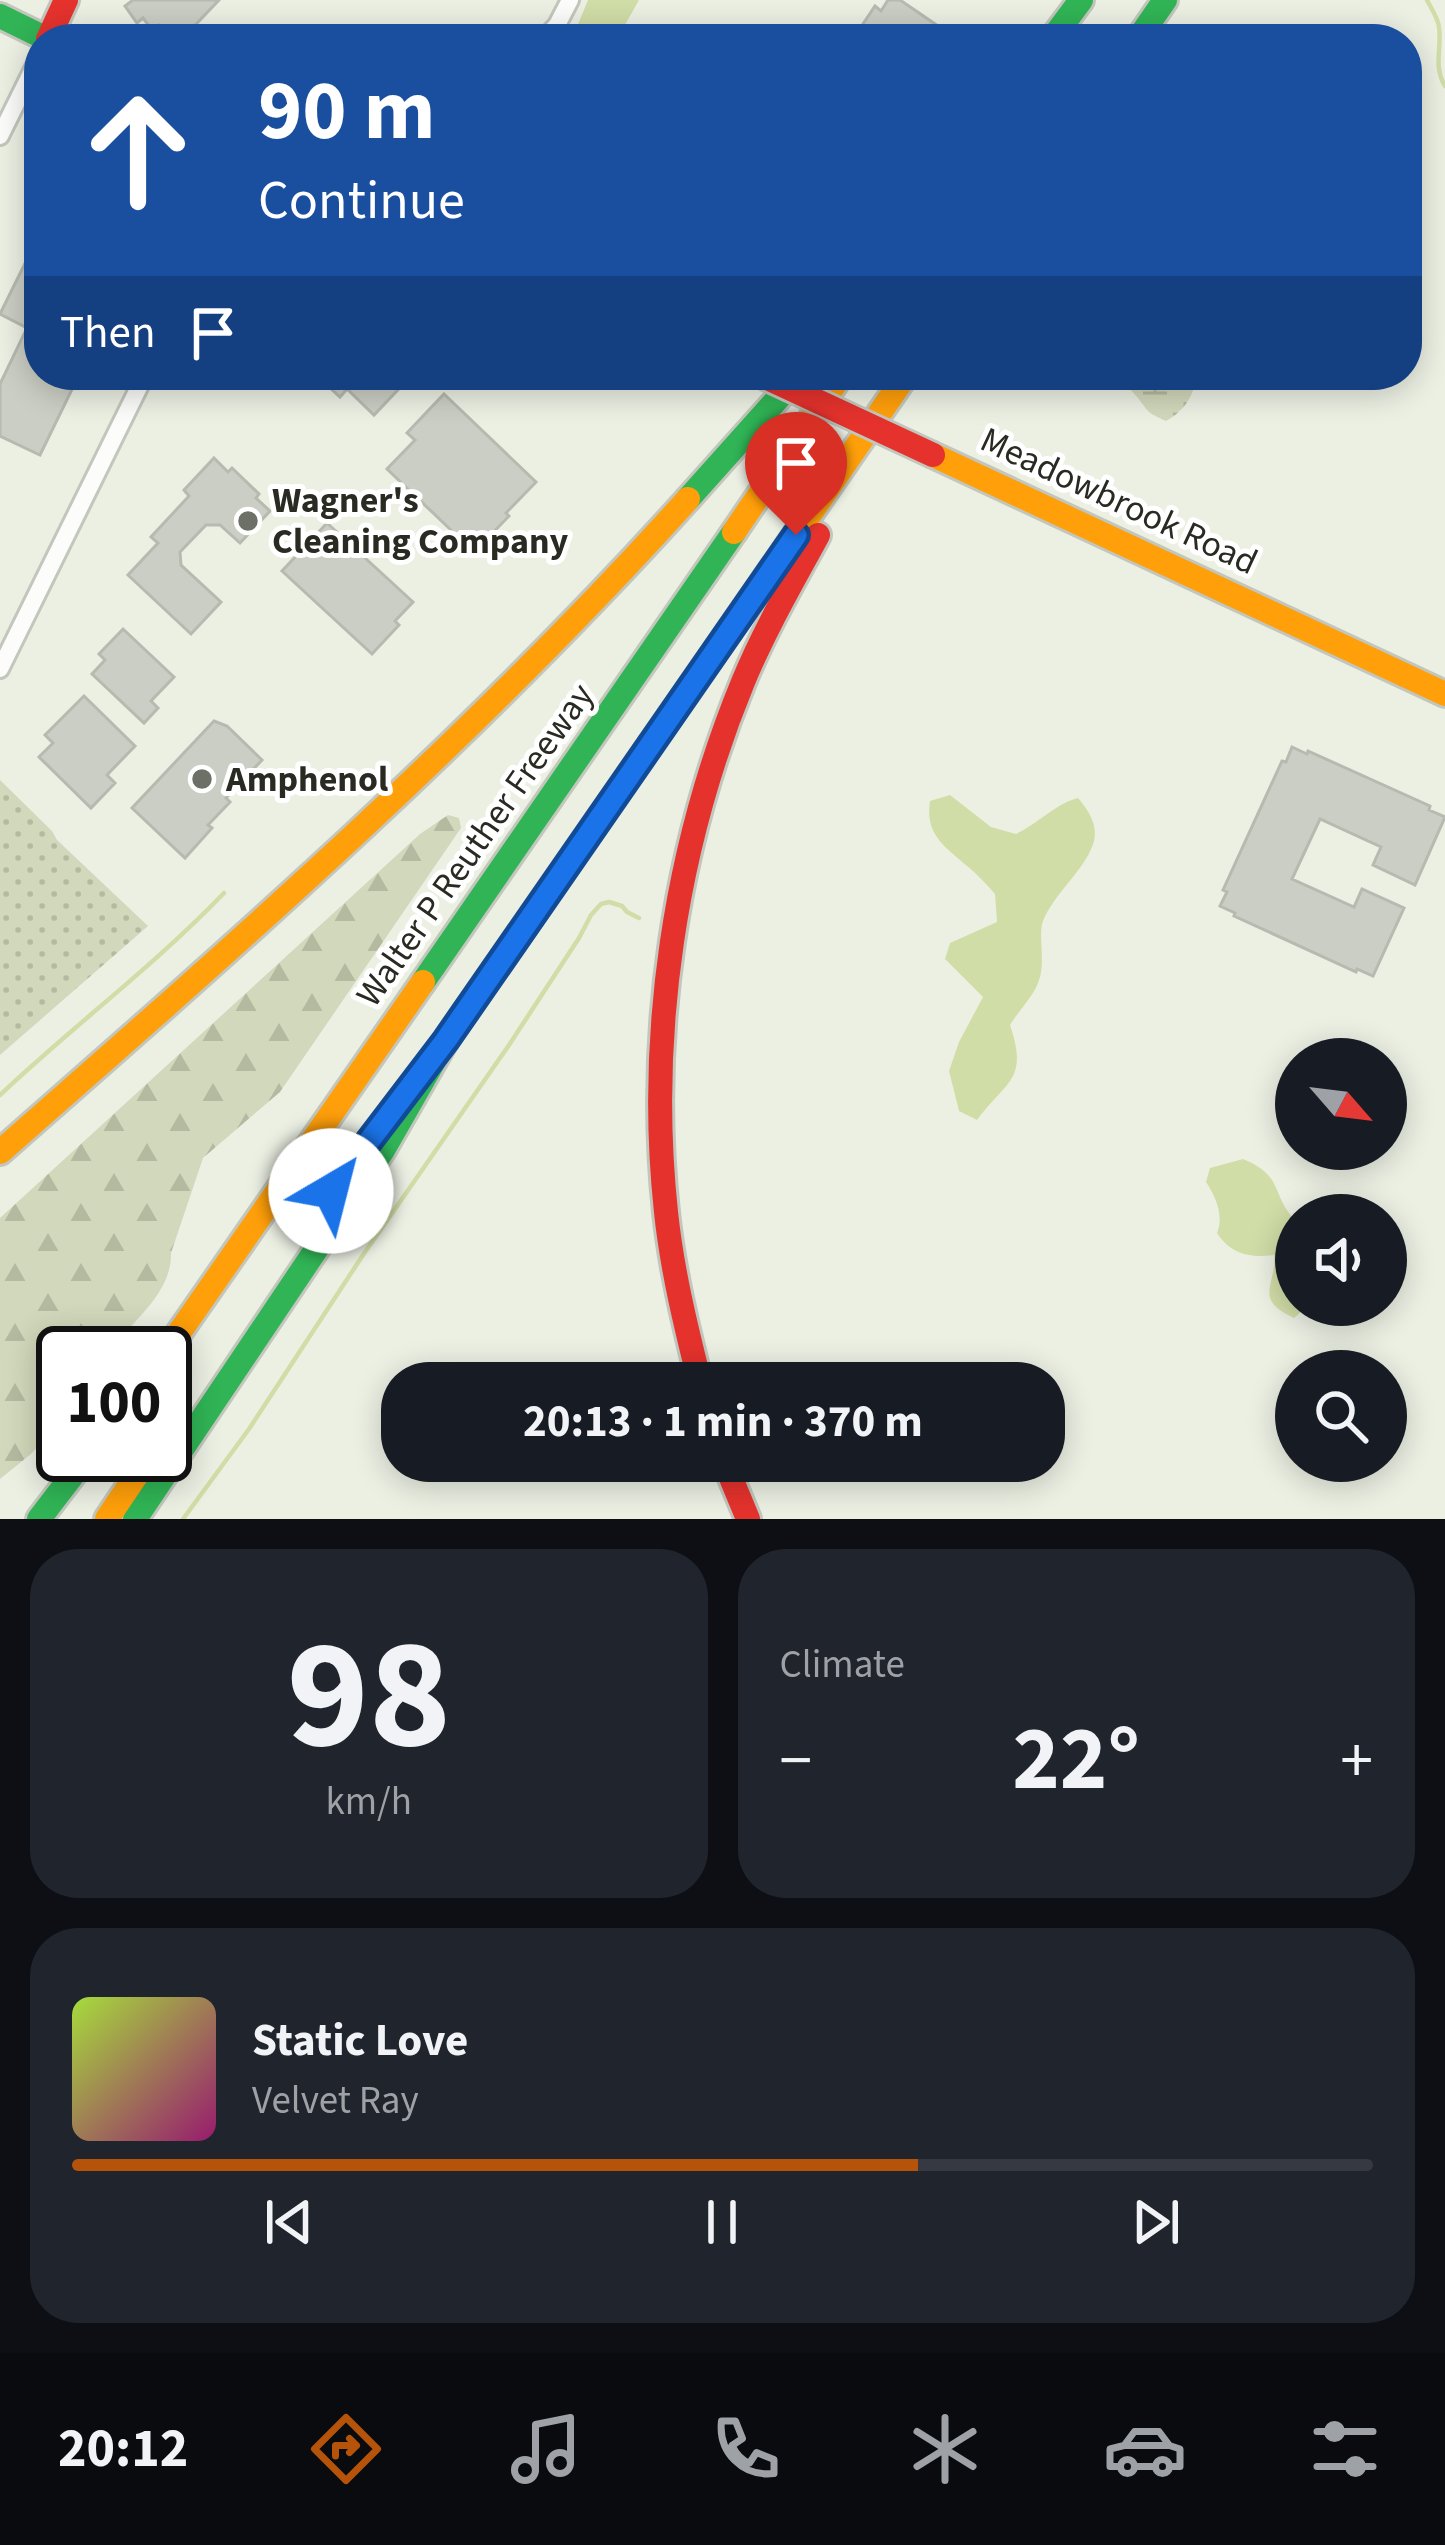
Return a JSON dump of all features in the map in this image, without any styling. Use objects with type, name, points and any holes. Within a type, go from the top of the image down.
[{"type":"main road","points":[[0,1152],[237,943],[516,683],[786,390]]},
{"type":"main road","name":"Meadowbrook Road","points":[[794,390],[1445,694]]},
{"type":"main road","name":"Walter P Reuther Freeway","points":[[184,1326],[831,390]]},
{"type":"main road","points":[[192,1393],[311,1217],[446,1040],[896,390]]},
{"type":"main road","points":[[693,1362],[665,1201],[660,1112],[663,1023],[686,862],[737,695],[877,418]]},
{"type":"main road","points":[[135,1519],[383,1150],[446,1040]]},
{"type":"main road","points":[[39,1519],[67,1482]]},
{"type":"main road","points":[[106,1519],[131,1482]]},
{"type":"main road","points":[[733,1482],[748,1519]]},
{"type":"street","points":[[0,136],[24,87]]},
{"type":"street","points":[[0,669],[138,390]]},
{"type":"green space","points":[[1131,390],[1193,390],[1178,413],[1166,421],[1147,410]]},
{"type":"green space","points":[[0,780],[148,926],[0,1055]]},
{"type":"green space","points":[[448,815],[459,818],[461,828],[280,1092],[203,1158],[165,1282],[148,1307],[131,1326],[36,1326],[36,1449],[0,1479],[0,1218],[420,834]]},
{"type":"shaded area","points":[[588,0],[639,0],[625,24],[578,24]]},
{"type":"shaded area","points":[[950,795],[991,827],[1016,834],[1078,798],[1095,829],[1090,851],[1043,921],[1040,977],[1010,1025],[1017,1058],[1012,1079],[977,1120],[959,1111],[949,1071],[983,997],[945,959],[950,943],[997,922],[995,894],[933,831],[930,801]]},
{"type":"shaded area","points":[[1243,1159],[1265,1172],[1278,1194],[1275,1305],[1269,1291],[1274,1255],[1242,1253],[1217,1233],[1218,1207],[1206,1182],[1210,1168]]},
{"type":"building","points":[[133,0],[219,0],[196,24],[148,24],[143,18],[137,23],[125,6]]},
{"type":"building","points":[[888,0],[900,0],[935,24],[863,24],[875,6],[881,11]]},
{"type":"building","points":[[24,265],[24,326],[0,314]]},
{"type":"building","points":[[24,334],[24,390],[72,390],[40,455],[0,436],[0,384]]},
{"type":"building","points":[[348,390],[398,390],[374,415]]},
{"type":"building","points":[[444,394],[536,482],[506,513],[509,516],[474,547],[458,542],[454,546],[446,538],[452,531],[387,469],[415,440],[407,433]]},
{"type":"building","points":[[214,458],[228,472],[232,468],[270,511],[240,543],[220,525],[206,525],[180,552],[181,565],[221,602],[191,634],[128,575],[158,543],[151,537],[189,496],[184,490]]},
{"type":"building","points":[[327,523],[413,602],[372,654],[282,571]]},
{"type":"building","points":[[123,629],[174,677],[151,701],[158,708],[144,723],[92,674],[105,660],[99,654]]},
{"type":"building","points":[[84,696],[135,746],[107,775],[115,783],[91,808],[39,757],[53,743],[45,735]]},
{"type":"building","name":"Amphenol","points":[[214,721],[227,726],[262,760],[226,798],[230,802],[185,858],[132,808]]},
{"type":"building","points":[[1292,747],[1430,806],[1429,810],[1445,817],[1415,885],[1373,865],[1381,847],[1320,819],[1292,879],[1354,907],[1362,889],[1404,908],[1373,976],[1220,906],[1227,892],[1223,890]]},
{"type":"waterway","points":[[1427,0],[1438,24],[1445,86]]},
{"type":"waterway","points":[[0,1095],[224,893]]},
{"type":"waterway","points":[[183,1519],[509,1045],[591,915],[609,902],[639,918]]},
{"type":"traffic: fast","points":[[1063,24],[1081,0]]},
{"type":"traffic: fast","points":[[1148,24],[1165,0]]},
{"type":"traffic: fast","points":[[0,16],[24,28]]},
{"type":"traffic: fast","points":[[688,499],[786,390]]},
{"type":"traffic: fast","points":[[423,982],[734,532]]},
{"type":"traffic: fast","points":[[135,1519],[383,1150],[466,1011]]},
{"type":"traffic: fast","points":[[39,1519],[67,1482]]},
{"type":"traffic: slow","points":[[734,532],[831,390]]},
{"type":"traffic: slow","points":[[750,601],[896,390]]},
{"type":"traffic: slow","points":[[933,455],[1445,694]]},
{"type":"traffic: slow","points":[[0,1152],[440,754],[688,499]]},
{"type":"traffic: slow","points":[[184,1326],[423,982]]},
{"type":"traffic: slow","points":[[107,1519],[132,1482]]},
{"type":"traffic: jam","points":[[55,24],[66,0]]},
{"type":"traffic: jam","points":[[793,390],[933,455]]},
{"type":"traffic: jam","points":[[695,1362],[672,1255],[661,1145],[660,1078],[672,942],[684,876],[719,745],[760,644],[818,535]]},
{"type":"traffic: jam","points":[[466,1011],[750,601]]},
{"type":"traffic: jam","points":[[733,1482],[748,1519]]},
{"type":"place","name":"Wagner's Cleaning Company","points":[[248,521]]},
{"type":"place","name":"Amphenol","points":[[202,779]]},
{"type":"route","points":[[331,1191],[446,1040],[796,535]]}]
